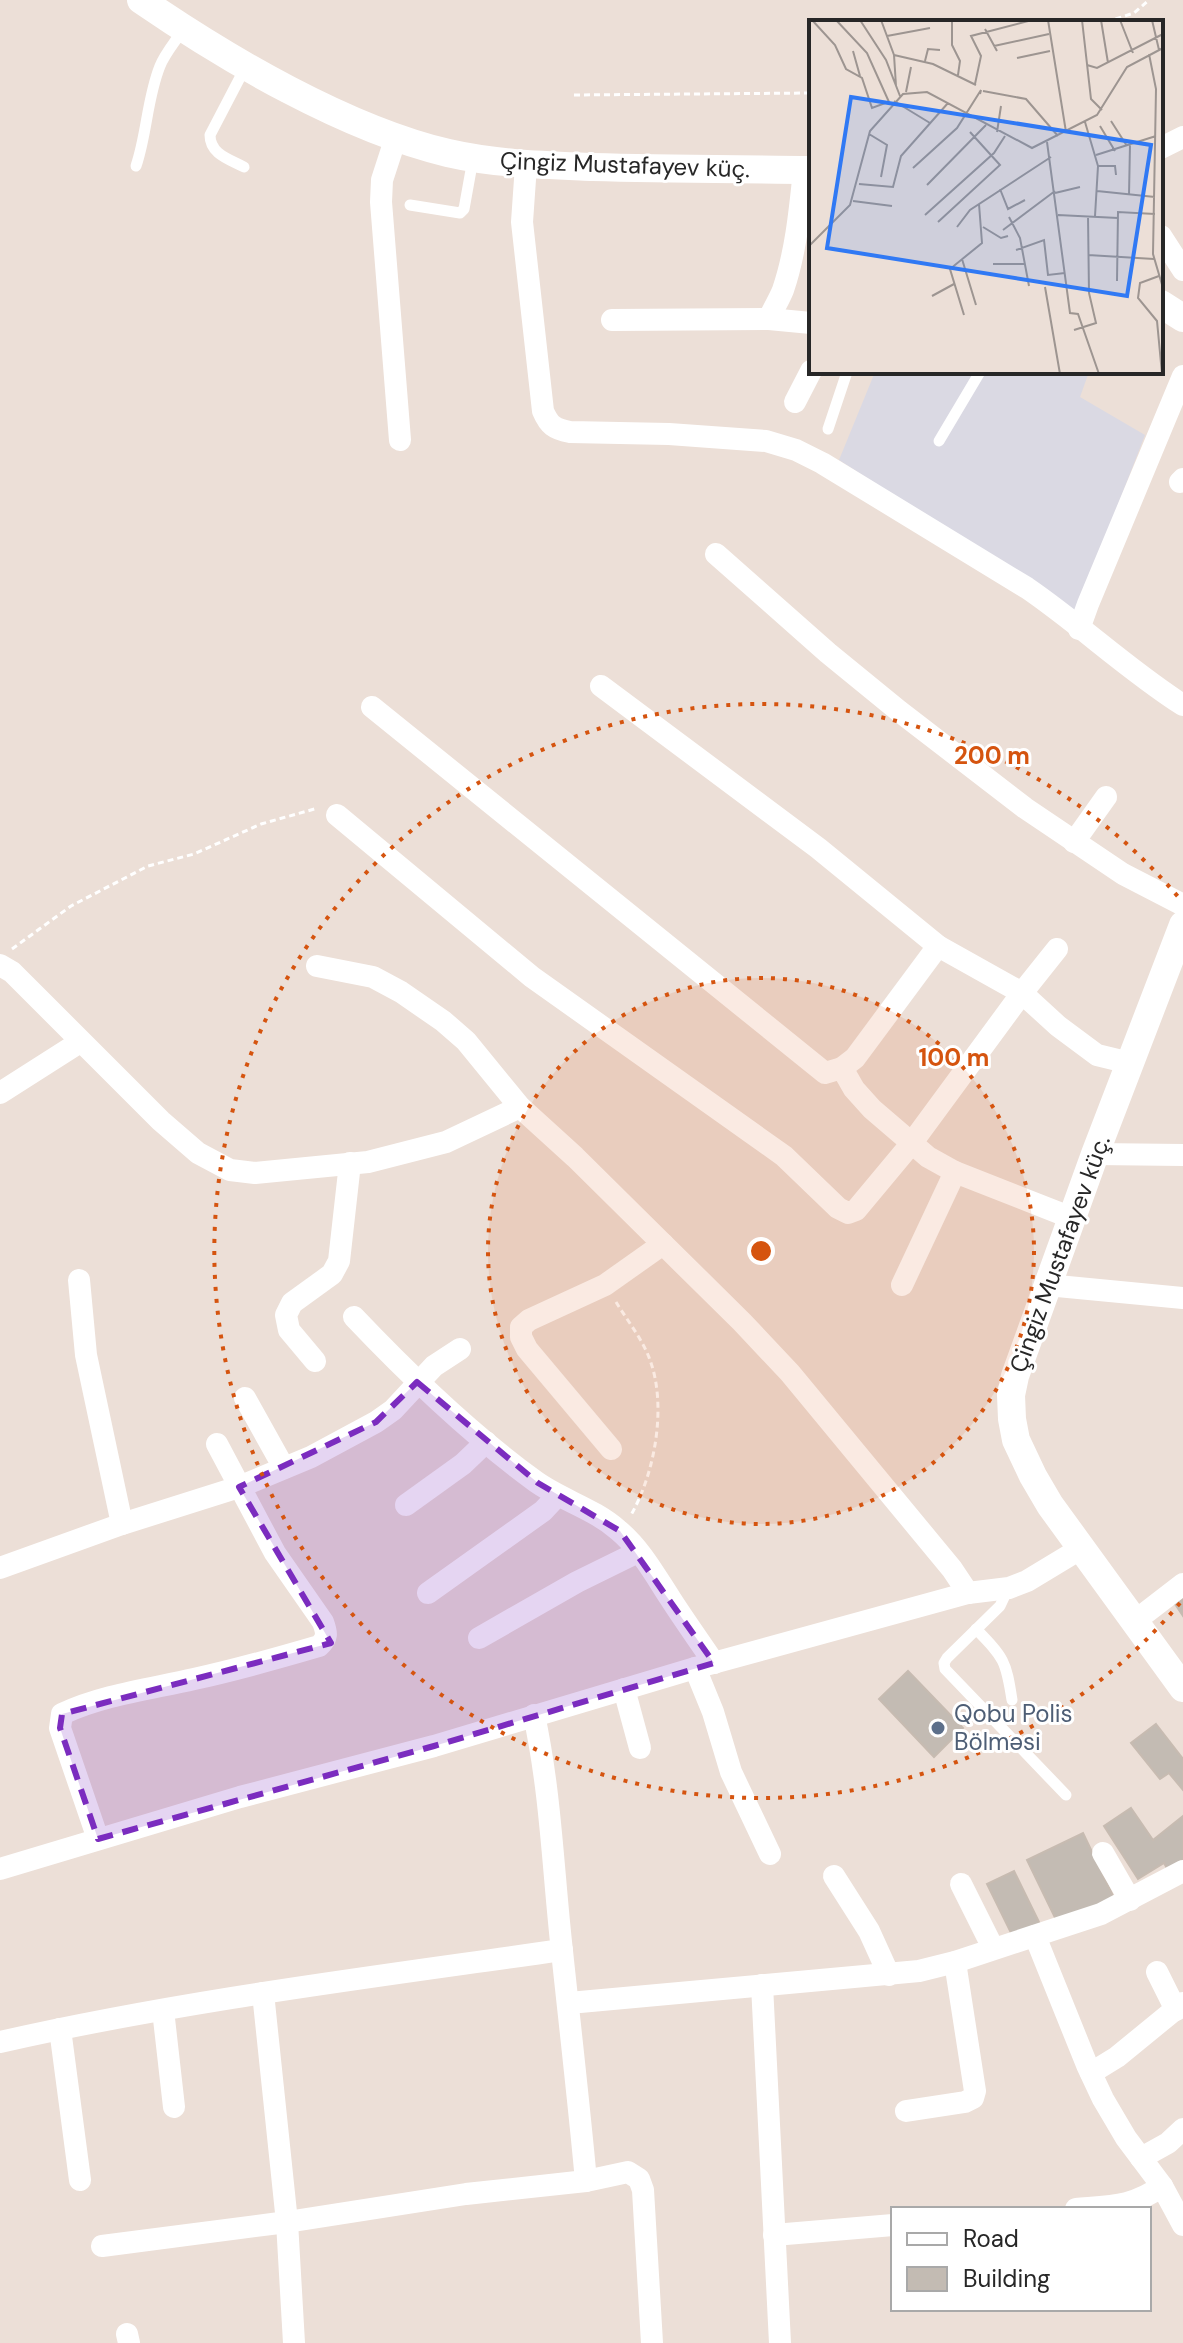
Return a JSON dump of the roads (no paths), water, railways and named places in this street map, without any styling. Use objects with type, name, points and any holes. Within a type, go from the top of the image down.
[{"type":"street","name":"Çingiz Mustafayev küç.","points":[[141,0],[246,66],[328,108],[423,147],[526,165],[808,170]]},
{"type":"street","points":[[396,137],[382,180],[381,202],[400,440]]},
{"type":"street","points":[[1163,147],[1183,137]]},
{"type":"street","points":[[526,165],[522,222],[526,271],[543,411],[549,424],[558,430],[570,432],[669,434],[766,441],[796,450],[1027,588],[1129,668],[1183,705]]},
{"type":"street","points":[[769,319],[783,290],[808,170]]},
{"type":"street","points":[[1163,239],[1183,270]]},
{"type":"street","points":[[612,320],[769,319],[809,323]]},
{"type":"street","points":[[795,402],[809,374]]},
{"type":"street","points":[[1079,629],[1183,376]]},
{"type":"street","points":[[716,554],[899,711],[1074,842],[1123,874],[1183,905]]},
{"type":"street","points":[[601,686],[818,848],[938,946],[1022,993],[1058,1026],[1097,1055],[1130,1063]]},
{"type":"street","points":[[372,707],[825,1073],[842,1068],[855,1058],[938,946]]},
{"type":"street","points":[[1074,842],[1106,797]]},
{"type":"street","points":[[337,815],[532,977],[784,1156],[838,1208],[848,1213],[856,1210],[911,1144],[1057,949]]},
{"type":"street","name":"Çingiz Mustafayev küç.","points":[[1181,1681],[1080,1549],[1033,1476],[1016,1440],[1011,1395],[1047,1285],[1183,925]]},
{"type":"street","points":[[6,957],[12,972],[161,1121],[198,1153],[230,1170],[255,1173],[368,1162],[446,1142],[520,1107]]},
{"type":"street","points":[[317,966],[373,977],[401,992],[466,1041],[520,1107],[575,1157],[790,1373],[952,1569],[968,1593]]},
{"type":"street","points":[[0,1093],[80,1042]]},
{"type":"street","points":[[842,1068],[854,1089],[928,1157],[955,1172],[1072,1218]]},
{"type":"street","points":[[1095,1154],[1183,1155]]},
{"type":"street","points":[[315,1361],[289,1330],[286,1315],[292,1303],[332,1274],[339,1261],[350,1163]]},
{"type":"street","points":[[902,1285],[955,1172]]},
{"type":"street","points":[[611,1449],[527,1349],[521,1337],[521,1327],[529,1320],[605,1285],[663,1244]]},
{"type":"street","points":[[79,1280],[86,1355],[122,1524]]},
{"type":"street","points":[[1047,1285],[1183,1298]]},
{"type":"street","points":[[354,1317],[417,1382],[486,1442],[557,1496],[593,1511],[620,1531],[638,1552],[705,1666],[713,1712],[731,1772],[770,1854]]},
{"type":"street","points":[[0,1568],[122,1524],[239,1487],[311,1457],[376,1422],[405,1398],[434,1366],[460,1349]]},
{"type":"street","points":[[245,1398],[284,1468]]},
{"type":"street","points":[[406,1505],[463,1464],[486,1442]]},
{"type":"street","points":[[98,1839],[60,1728],[62,1714],[319,1646],[326,1639],[323,1622],[275,1553],[217,1444]]},
{"type":"street","points":[[428,1593],[543,1511],[557,1496]]},
{"type":"street","points":[[0,1869],[240,1797],[434,1746],[705,1666],[968,1593],[1009,1588],[1027,1581],[1080,1549]]},
{"type":"street","points":[[479,1638],[577,1582],[638,1552]]},
{"type":"street","points":[[1135,1621],[1183,1584]]},
{"type":"street","points":[[624,1689],[640,1748]]},
{"type":"street","points":[[534,1715],[552,1825],[586,2181]]},
{"type":"street","points":[[1103,1853],[1130,1900]]},
{"type":"street","points":[[569,2003],[919,1971],[1101,1914],[1183,1871]]},
{"type":"street","points":[[834,1876],[869,1931],[889,1975]]},
{"type":"street","points":[[961,1884],[993,1948]]},
{"type":"street","points":[[1035,1936],[1091,2073],[1115,2122],[1162,2186],[1183,2225]]},
{"type":"street","points":[[0,2042],[263,1993],[562,1950]]},
{"type":"street","points":[[906,2111],[965,2102],[973,2098],[975,2091],[955,1962]]},
{"type":"street","points":[[1091,2073],[1117,2057],[1179,2007],[1157,1972]]},
{"type":"street","points":[[762,1985],[780,2343]]},
{"type":"street","points":[[263,1993],[287,2222],[294,2343]]},
{"type":"street","points":[[163,2010],[174,2107]]},
{"type":"street","points":[[60,2029],[80,2180]]},
{"type":"street","points":[[1141,2158],[1168,2143],[1183,2129]]},
{"type":"street","points":[[102,2246],[287,2222],[466,2194],[586,2181],[628,2172],[639,2179],[643,2190],[652,2343]]},
{"type":"street","points":[[1100,2207],[1124,2205],[1145,2198],[1162,2186]]},
{"type":"street","points":[[774,2235],[891,2225]]},
{"type":"lane","points":[[136,166],[161,63],[184,28]]},
{"type":"lane","points":[[244,167],[214,151],[210,135],[246,66]]},
{"type":"lane","points":[[410,205],[460,213],[464,209],[473,158]]},
{"type":"lane","points":[[828,429],[846,374]]},
{"type":"lane","points":[[939,441],[979,374]]},
{"type":"lane","points":[[1009,1588],[1000,1606],[947,1658],[945,1669],[1066,1795]]},
{"type":"lane","points":[[976,1629],[1007,1667],[1012,1700]]},
{"type":"place","name":"Qobu Polis Bölməsi","points":[[938,1728]]}]
